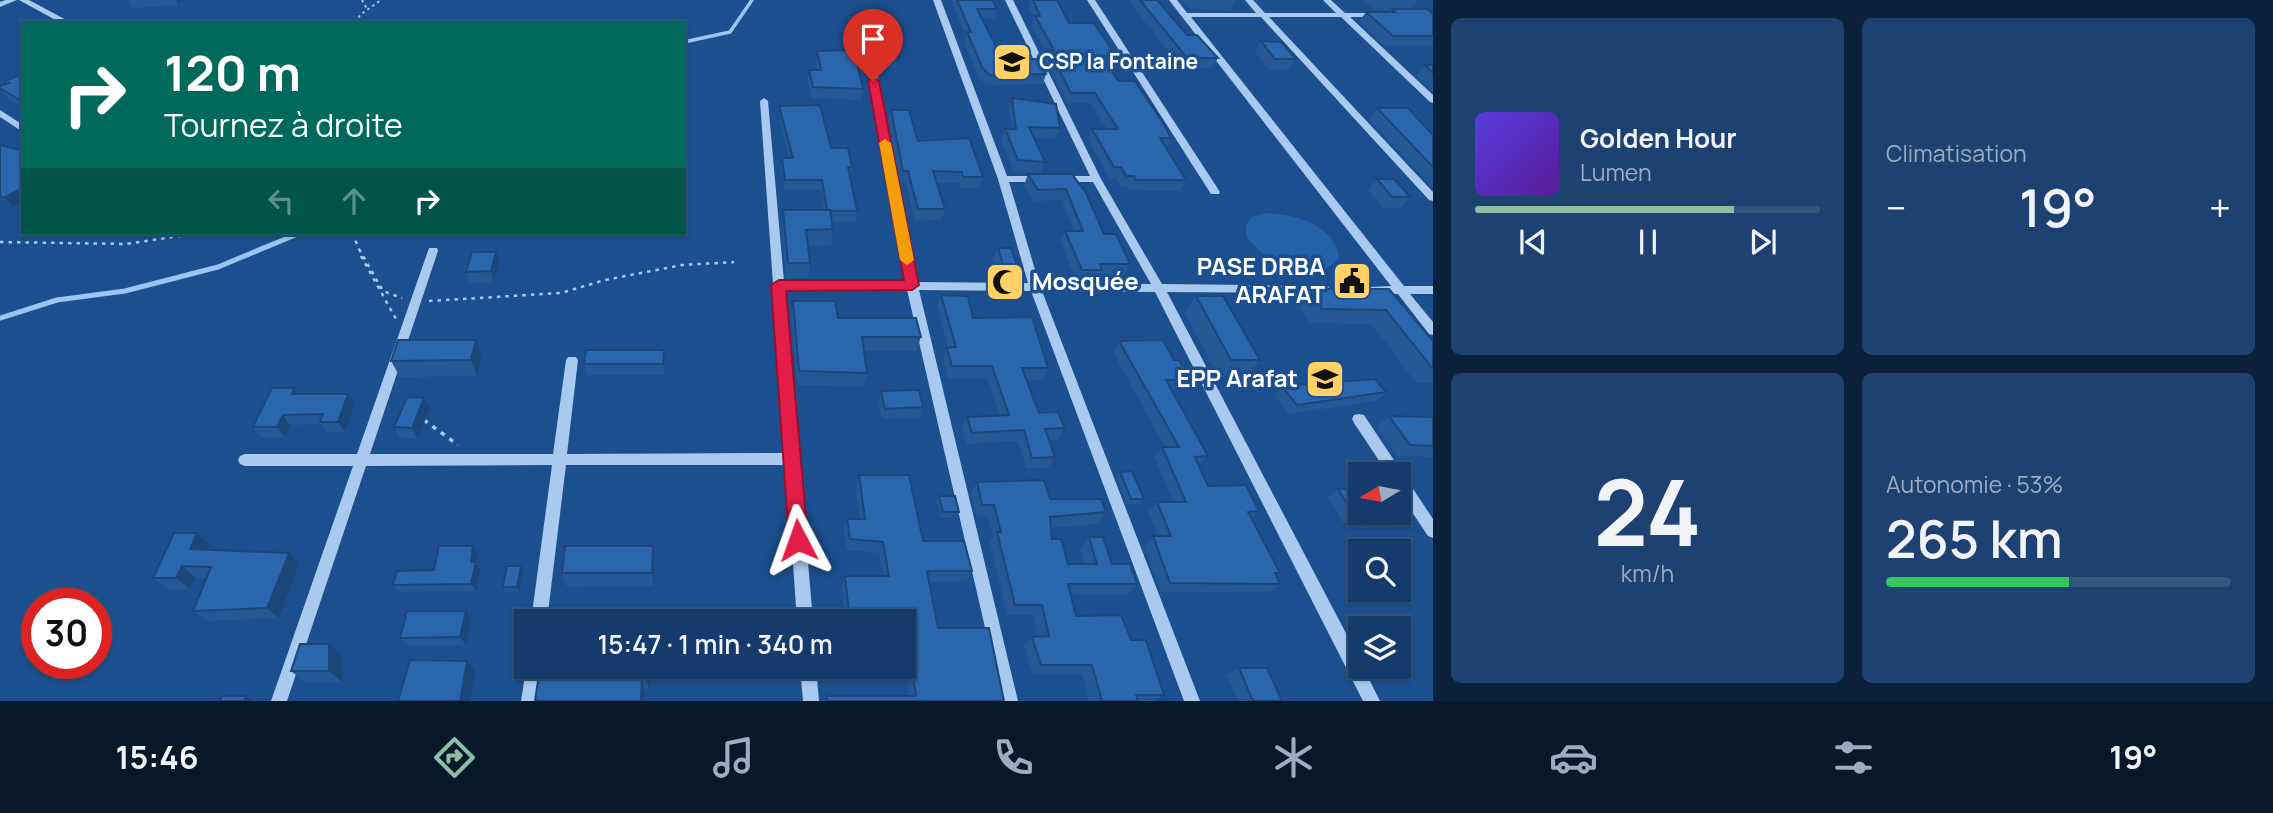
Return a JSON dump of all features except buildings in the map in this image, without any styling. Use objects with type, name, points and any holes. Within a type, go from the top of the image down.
[{"type":"street","points":[[0,5],[13,0]]},
{"type":"street","points":[[23,0],[64,21]]},
{"type":"street","points":[[937,0],[1003,179],[1034,285],[1192,701]]},
{"type":"street","points":[[1009,0],[1096,179],[1159,288],[1372,701]]},
{"type":"street","points":[[1091,0],[1215,192]]},
{"type":"street","points":[[1173,0],[1433,331]]},
{"type":"street","points":[[1249,0],[1433,197]]},
{"type":"street","points":[[1327,0],[1433,100]]},
{"type":"street","points":[[1184,15],[1395,15]]},
{"type":"street","points":[[869,55],[912,285],[1010,701]]},
{"type":"street","points":[[764,102],[804,609]]},
{"type":"street","points":[[0,113],[21,128]]},
{"type":"street","points":[[1003,179],[1096,179]]},
{"type":"street","points":[[279,701],[433,251]]},
{"type":"street","points":[[779,285],[1333,289]]},
{"type":"street","points":[[1360,289],[1433,290]]},
{"type":"street","points":[[540,609],[572,360]]},
{"type":"street","points":[[1359,419],[1387,462]]},
{"type":"street","points":[[245,460],[792,459]]},
{"type":"street","points":[[1411,498],[1433,531]]},
{"type":"street","points":[[529,701],[532,679]]},
{"type":"street","points":[[809,679],[811,701]]},
{"type":"path","points":[[362,0],[367,9]]},
{"type":"path","points":[[358,21],[367,9],[381,0]]},
{"type":"path","points":[[0,242],[109,244],[152,242],[189,235]]},
{"type":"path","points":[[359,250],[383,291],[416,301],[561,293],[606,280],[682,265],[734,262]]},
{"type":"shaded area","points":[[1265,213],[1300,219],[1321,229],[1336,246],[1339,258],[1329,267],[1317,271],[1303,271],[1276,262],[1246,235],[1246,225],[1252,217]]},
{"type":"waterway","points":[[686,42],[730,32],[752,0]]},
{"type":"waterway","points":[[0,318],[57,300],[125,291],[218,267],[295,235]]},
{"type":"slow traffic","points":[[885,143],[907,260]]},
{"type":"place","name":"CSP la Fontaine","points":[[1012,62]]},
{"type":"place","name":"PASE DRBA ARAFAT","points":[[1352,281]]},
{"type":"place","name":"Mosquée","points":[[1005,282]]},
{"type":"place","name":"EPP Arafat","points":[[1325,379]]},
{"type":"route","points":[[798,540],[779,285],[912,285],[873,81]]}]
